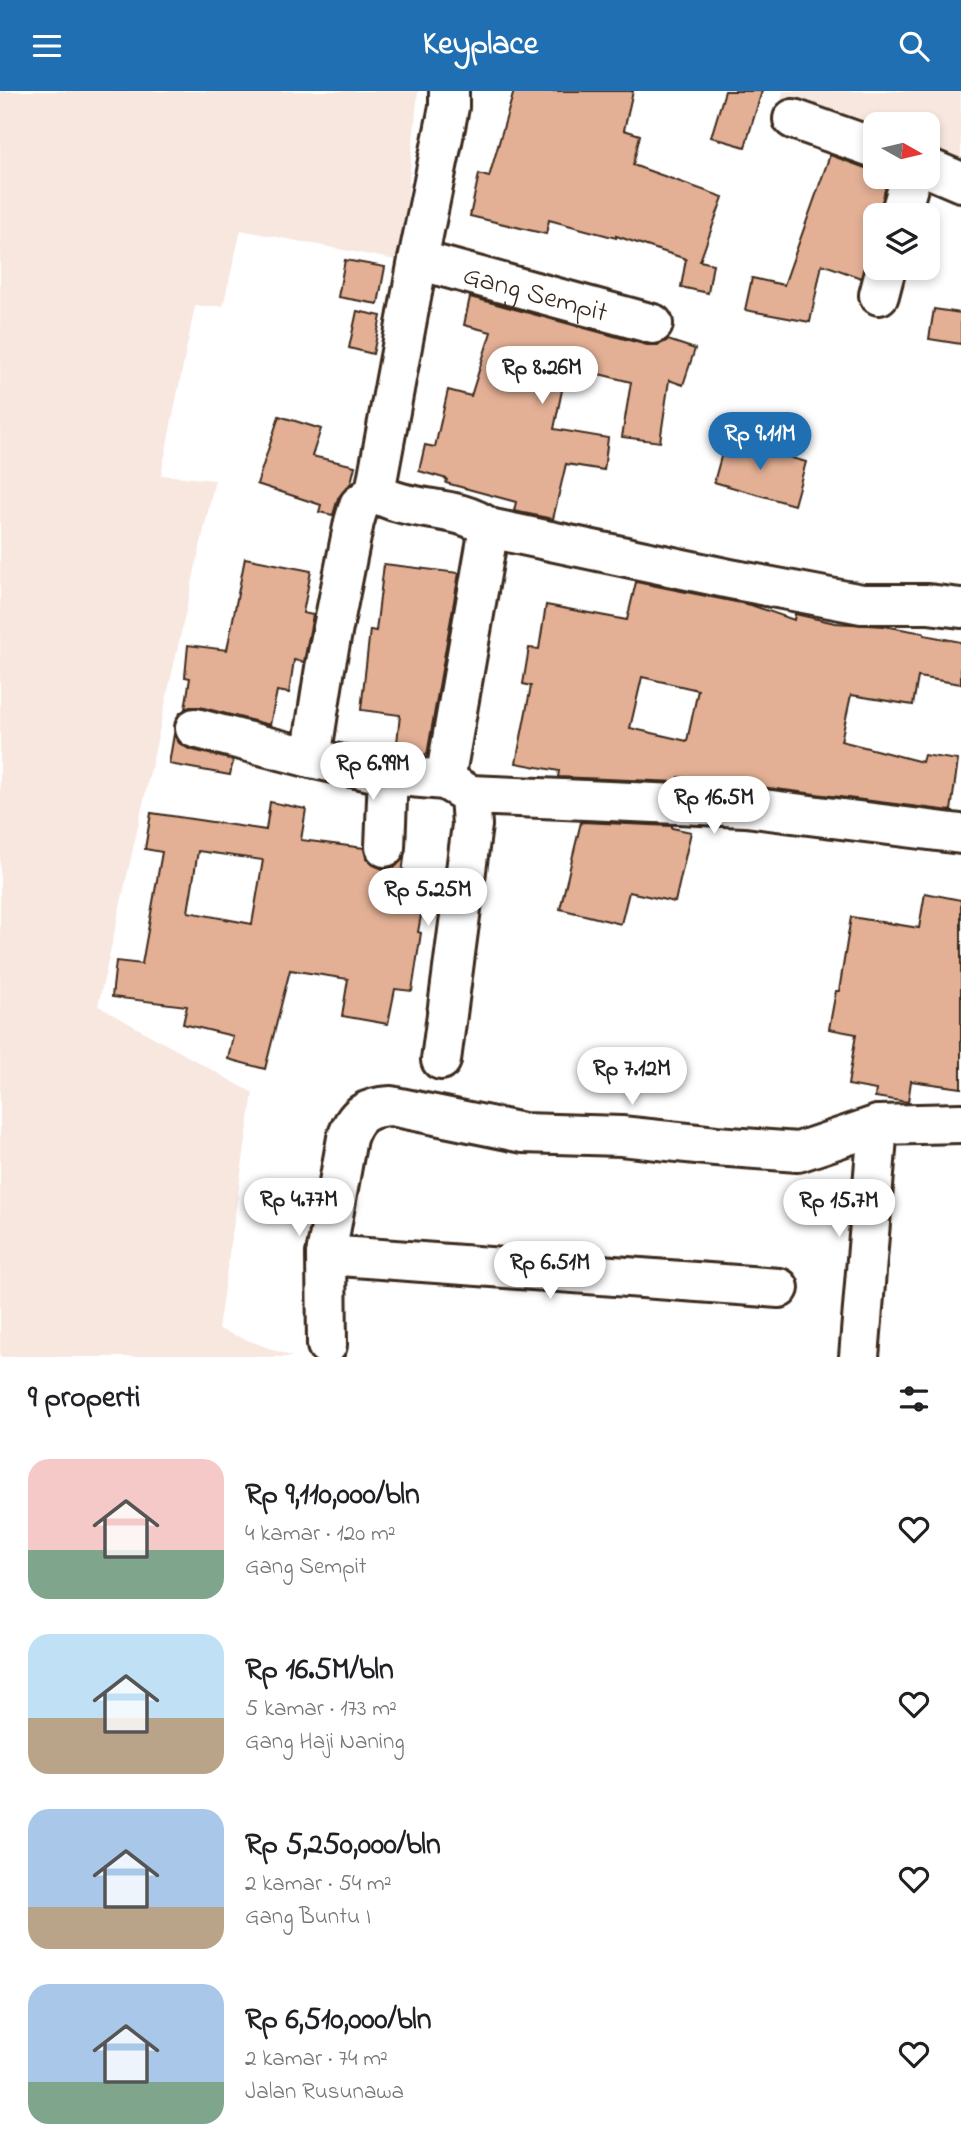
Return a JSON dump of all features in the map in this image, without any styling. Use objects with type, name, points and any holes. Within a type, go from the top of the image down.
[{"type":"street","points":[[311,758],[325,668],[354,523],[359,505],[375,492],[446,120],[449,91]]},
{"type":"street","points":[[793,119],[863,144]]},
{"type":"street","points":[[940,173],[961,182]]},
{"type":"street","name":"Gang Sempit","points":[[418,260],[653,324]]},
{"type":"street","points":[[375,492],[398,503],[472,517],[489,528],[730,579],[862,604],[928,604],[961,608]]},
{"type":"street","points":[[441,1060],[471,835],[458,788],[489,528]]},
{"type":"street","points":[[195,728],[311,758],[458,788],[746,807],[961,834]]},
{"type":"street","points":[[385,847],[388,775]]},
{"type":"street","points":[[327,1345],[326,1255],[347,1138],[351,1124],[374,1107],[391,1107],[523,1133],[621,1136],[798,1152],[878,1125],[961,1123]]},
{"type":"street","points":[[859,1357],[878,1125]]},
{"type":"street","points":[[326,1255],[779,1288]]},
{"type":"shaded area","points":[[0,91],[418,91],[401,261],[241,230],[223,306],[195,306],[161,475],[215,480],[98,1006],[253,1093],[218,1329],[293,1357],[0,1357]]},
{"type":"shaded area","points":[[783,91],[961,91],[961,189],[940,179],[940,112],[863,112],[863,146],[779,108]]},
{"type":"building","points":[[514,91],[633,91],[624,130],[640,135],[633,165],[723,197],[700,261],[713,264],[708,293],[681,287],[686,259],[616,236],[549,220],[546,234],[470,216],[479,174],[489,177]]},
{"type":"building","points":[[725,91],[762,91],[745,147],[711,137]]},
{"type":"building","points":[[830,155],[863,167],[863,189],[885,189],[882,203],[863,203],[861,278],[822,264],[810,322],[745,310],[752,278],[784,285]]},
{"type":"building","points":[[345,260],[385,267],[378,304],[338,297]]},
{"type":"building","points":[[470,297],[647,345],[658,345],[668,340],[695,349],[683,385],[669,380],[660,442],[622,437],[631,382],[567,366],[554,429],[608,438],[604,470],[566,464],[553,519],[514,511],[516,502],[446,483],[447,479],[419,471],[425,445],[435,447],[448,390],[471,396],[491,332],[464,325]]},
{"type":"building","points":[[934,309],[961,313],[961,344],[929,339]]},
{"type":"building","points":[[357,311],[381,316],[373,354],[349,348]]},
{"type":"building","points":[[279,416],[321,429],[312,456],[355,466],[351,483],[338,498],[333,515],[319,512],[321,505],[257,484]]},
{"type":"building","points":[[726,439],[806,462],[794,505],[714,482]]},
{"type":"building","points":[[245,558],[311,571],[303,613],[313,615],[304,662],[294,660],[289,693],[277,691],[270,725],[200,707],[185,709],[190,678],[185,677],[188,645],[227,650]]},
{"type":"building","points":[[384,564],[459,573],[427,755],[396,752],[400,715],[361,710],[370,630],[376,631]]},
{"type":"building","points":[[636,582],[751,605],[794,620],[795,614],[835,623],[884,626],[961,642],[961,684],[918,677],[913,705],[851,695],[841,741],[922,762],[924,755],[958,760],[951,811],[679,777],[678,782],[558,777],[559,771],[516,763],[531,686],[523,684],[529,648],[539,649],[546,605],[627,620]],"holes":[[[642,677],[698,690],[687,741],[630,728]]]},
{"type":"building","points":[[174,734],[179,743],[189,749],[233,760],[230,775],[169,764]]},
{"type":"building","points":[[270,802],[306,809],[301,840],[364,848],[366,858],[383,869],[395,867],[404,858],[401,882],[426,888],[412,991],[395,989],[388,1024],[342,1016],[348,979],[290,970],[265,1069],[228,1059],[233,1036],[183,1024],[187,1006],[112,997],[116,961],[142,964],[162,852],[145,849],[151,813],[266,830]],"holes":[[[198,851],[263,860],[252,924],[188,912]]]},
{"type":"building","points":[[581,822],[672,826],[691,832],[675,902],[629,892],[621,924],[560,909]]},
{"type":"building","points":[[925,893],[961,900],[961,1088],[911,1081],[908,1102],[875,1097],[876,1090],[848,1085],[856,1034],[829,1029],[836,991],[839,991],[851,917],[919,928]]}]
